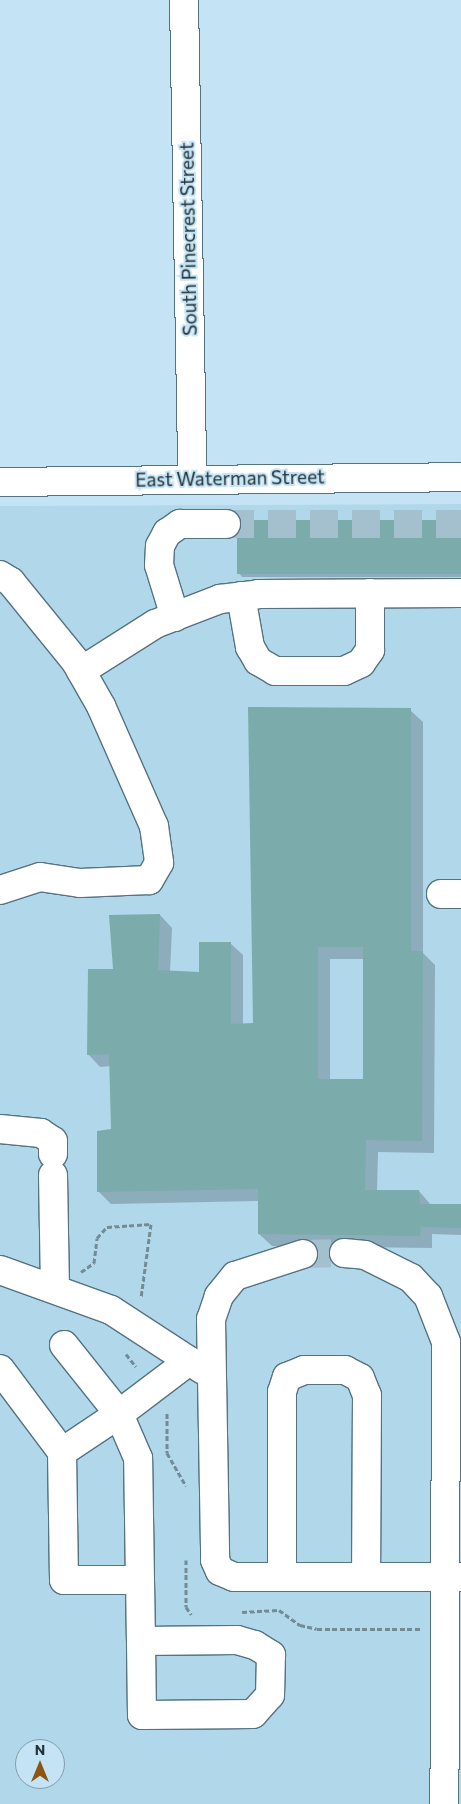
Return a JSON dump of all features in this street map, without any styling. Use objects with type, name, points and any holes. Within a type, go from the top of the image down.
[{"type":"street","name":"South Pinecrest Street","points":[[184,0],[192,479]]},
{"type":"street","name":"East Waterman Street","points":[[0,482],[461,477]]},
{"type":"street","points":[[175,617],[159,565],[160,546],[167,533],[180,524],[226,524]]},
{"type":"street","points":[[0,575],[11,582],[81,671],[154,826],[159,863],[149,880],[96,884],[40,877],[0,890]]},
{"type":"street","points":[[81,671],[175,617],[241,596],[461,593]]},
{"type":"street","points":[[241,596],[250,648],[258,661],[275,671],[344,671],[361,663],[370,650],[370,594]]},
{"type":"street","points":[[0,1129],[41,1133],[53,1141],[54,1289]]},
{"type":"street","points":[[344,1253],[365,1255],[411,1278],[428,1296],[454,1342],[453,1577],[445,1629],[444,1804]]},
{"type":"street","points":[[303,1254],[235,1276],[219,1296],[211,1319],[215,1560],[220,1572],[234,1577],[453,1577]]},
{"type":"street","points":[[0,1270],[54,1289],[128,1322],[212,1376]]},
{"type":"street","points":[[64,1345],[119,1414],[138,1458],[142,1715],[253,1714],[270,1695],[271,1655],[255,1645],[237,1640],[141,1641]]},
{"type":"street","points":[[62,1452],[119,1414],[189,1361]]},
{"type":"street","points":[[0,1369],[62,1452],[64,1580],[140,1580]]},
{"type":"street","points":[[282,1577],[282,1392],[287,1377],[304,1370],[345,1370],[360,1378],[367,1395],[366,1577]]},
{"type":"path","points":[[79,1274],[94,1263],[97,1238],[107,1227],[151,1224],[141,1302],[116,1341],[167,1406],[167,1453],[187,1487],[187,1497]]},
{"type":"path","points":[[186,1557],[186,1607],[192,1616],[202,1615]]},
{"type":"path","points":[[231,1613],[279,1610],[300,1625],[317,1629],[445,1629]]},
{"type":"shaded area","points":[[461,504],[461,1804],[0,1804],[0,506]]},
{"type":"building","points":[[237,520],[461,520],[461,574],[237,574]]},
{"type":"building","points":[[248,707],[411,708],[411,951],[423,951],[422,1141],[366,1140],[365,1190],[419,1190],[420,1204],[461,1204],[461,1228],[421,1227],[420,1236],[258,1234],[258,1189],[97,1192],[97,1131],[111,1129],[109,1054],[87,1055],[88,969],[113,969],[109,915],[160,914],[158,970],[199,972],[199,942],[231,942],[231,1024],[253,1023]],"holes":[[[318,947],[363,947],[363,1079],[318,1079]]]},
{"type":"tunnel","points":[[226,524],[461,524]]},
{"type":"tunnel","points":[[303,1254],[344,1253]]}]
